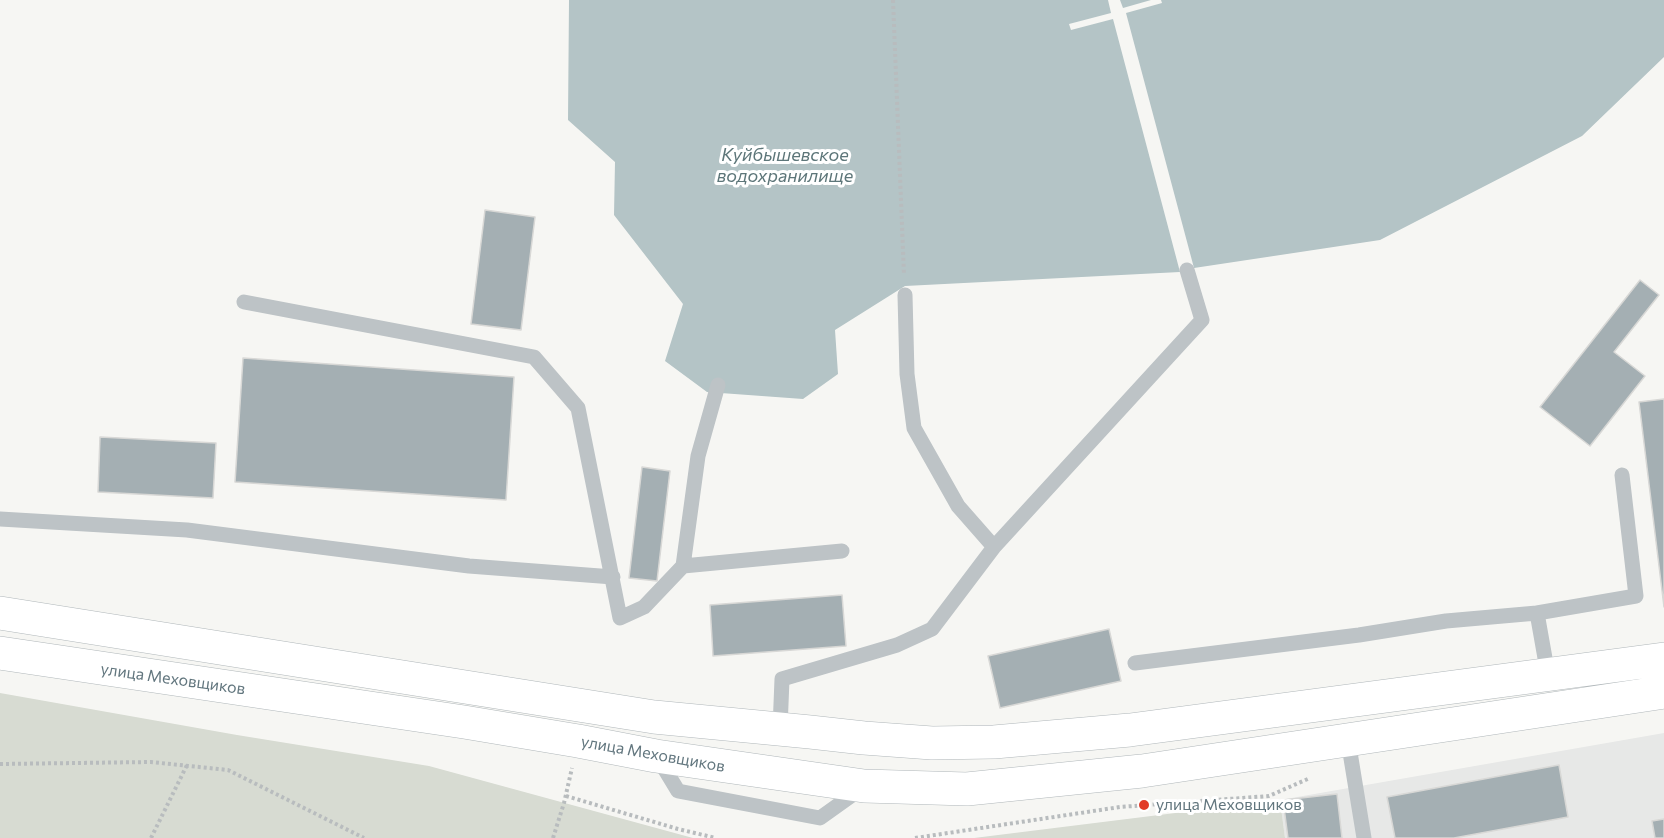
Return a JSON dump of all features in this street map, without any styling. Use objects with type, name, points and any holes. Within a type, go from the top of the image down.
[{"type":"main road","points":[[0,613],[654,717],[932,743],[994,742],[1130,730],[1664,659]]},
{"type":"main road","name":"улица Меховщиков","points":[[0,653],[324,701],[578,741],[656,756],[864,786],[967,789],[1142,771],[1664,692]]},
{"type":"lane","points":[[780,729],[782,679],[897,645],[932,629],[994,547],[1202,320],[1187,270]]},
{"type":"lane","points":[[905,295],[907,374],[914,428],[958,506],[994,547]]},
{"type":"lane","points":[[244,302],[534,357],[578,408],[620,618],[644,607],[683,566],[699,456],[718,385]]},
{"type":"lane","points":[[1135,663],[1359,635],[1446,621],[1537,613],[1636,596],[1622,475]]},
{"type":"lane","points":[[0,519],[187,530],[469,566],[613,577]]},
{"type":"lane","points":[[683,566],[842,551]]},
{"type":"lane","points":[[1537,613],[1548,675]]},
{"type":"lane","points":[[1348,740],[1364,838]]},
{"type":"path","points":[[893,0],[905,295]]},
{"type":"path","points":[[553,838],[566,796],[578,741]]},
{"type":"path","points":[[0,764],[151,762],[228,770],[364,838]]},
{"type":"path","points":[[151,838],[187,765]]},
{"type":"path","points":[[566,796],[716,838]]},
{"type":"shaded area","points":[[0,693],[429,766],[693,838],[0,838]]},
{"type":"shaded area","points":[[1664,733],[1664,838],[1285,838],[1280,800]]},
{"type":"shaded area","points":[[1280,800],[1285,838],[974,838]]},
{"type":"water","name":"Куйбышевское водохранилище","points":[[569,0],[1664,0],[1664,57],[1582,136],[1380,240],[1180,272],[905,286],[835,330],[838,374],[803,399],[707,392],[665,361],[683,304],[614,215],[615,162],[568,120]]},
{"type":"pier","points":[[1108,0],[1120,0],[1123,8],[1151,0],[1161,0],[1162,3],[1126,13],[1194,268],[1180,272],[1113,19],[1071,30],[1069,24],[1111,13]]},
{"type":"building","points":[[485,210],[535,217],[521,330],[471,324]]},
{"type":"building","points":[[1640,280],[1659,295],[1614,352],[1645,376],[1590,446],[1540,407]]},
{"type":"building","points":[[243,358],[514,377],[506,500],[235,482]]},
{"type":"building","points":[[1664,399],[1664,607],[1639,402]]},
{"type":"building","points":[[100,437],[216,443],[213,498],[98,492]]},
{"type":"building","points":[[642,467],[670,471],[657,581],[629,578]]},
{"type":"building","points":[[842,595],[846,646],[713,656],[710,605]]},
{"type":"building","points":[[1109,629],[1121,681],[1000,708],[988,656]]},
{"type":"building","points":[[1559,765],[1568,817],[1454,838],[1395,838],[1387,797]]},
{"type":"building","points":[[1337,794],[1342,838],[1288,838],[1283,800]]},
{"type":"building","points":[[1664,819],[1664,838],[1655,838],[1652,821]]},
{"type":"place","name":"улица Меховщиков","points":[[1144,805]]}]
